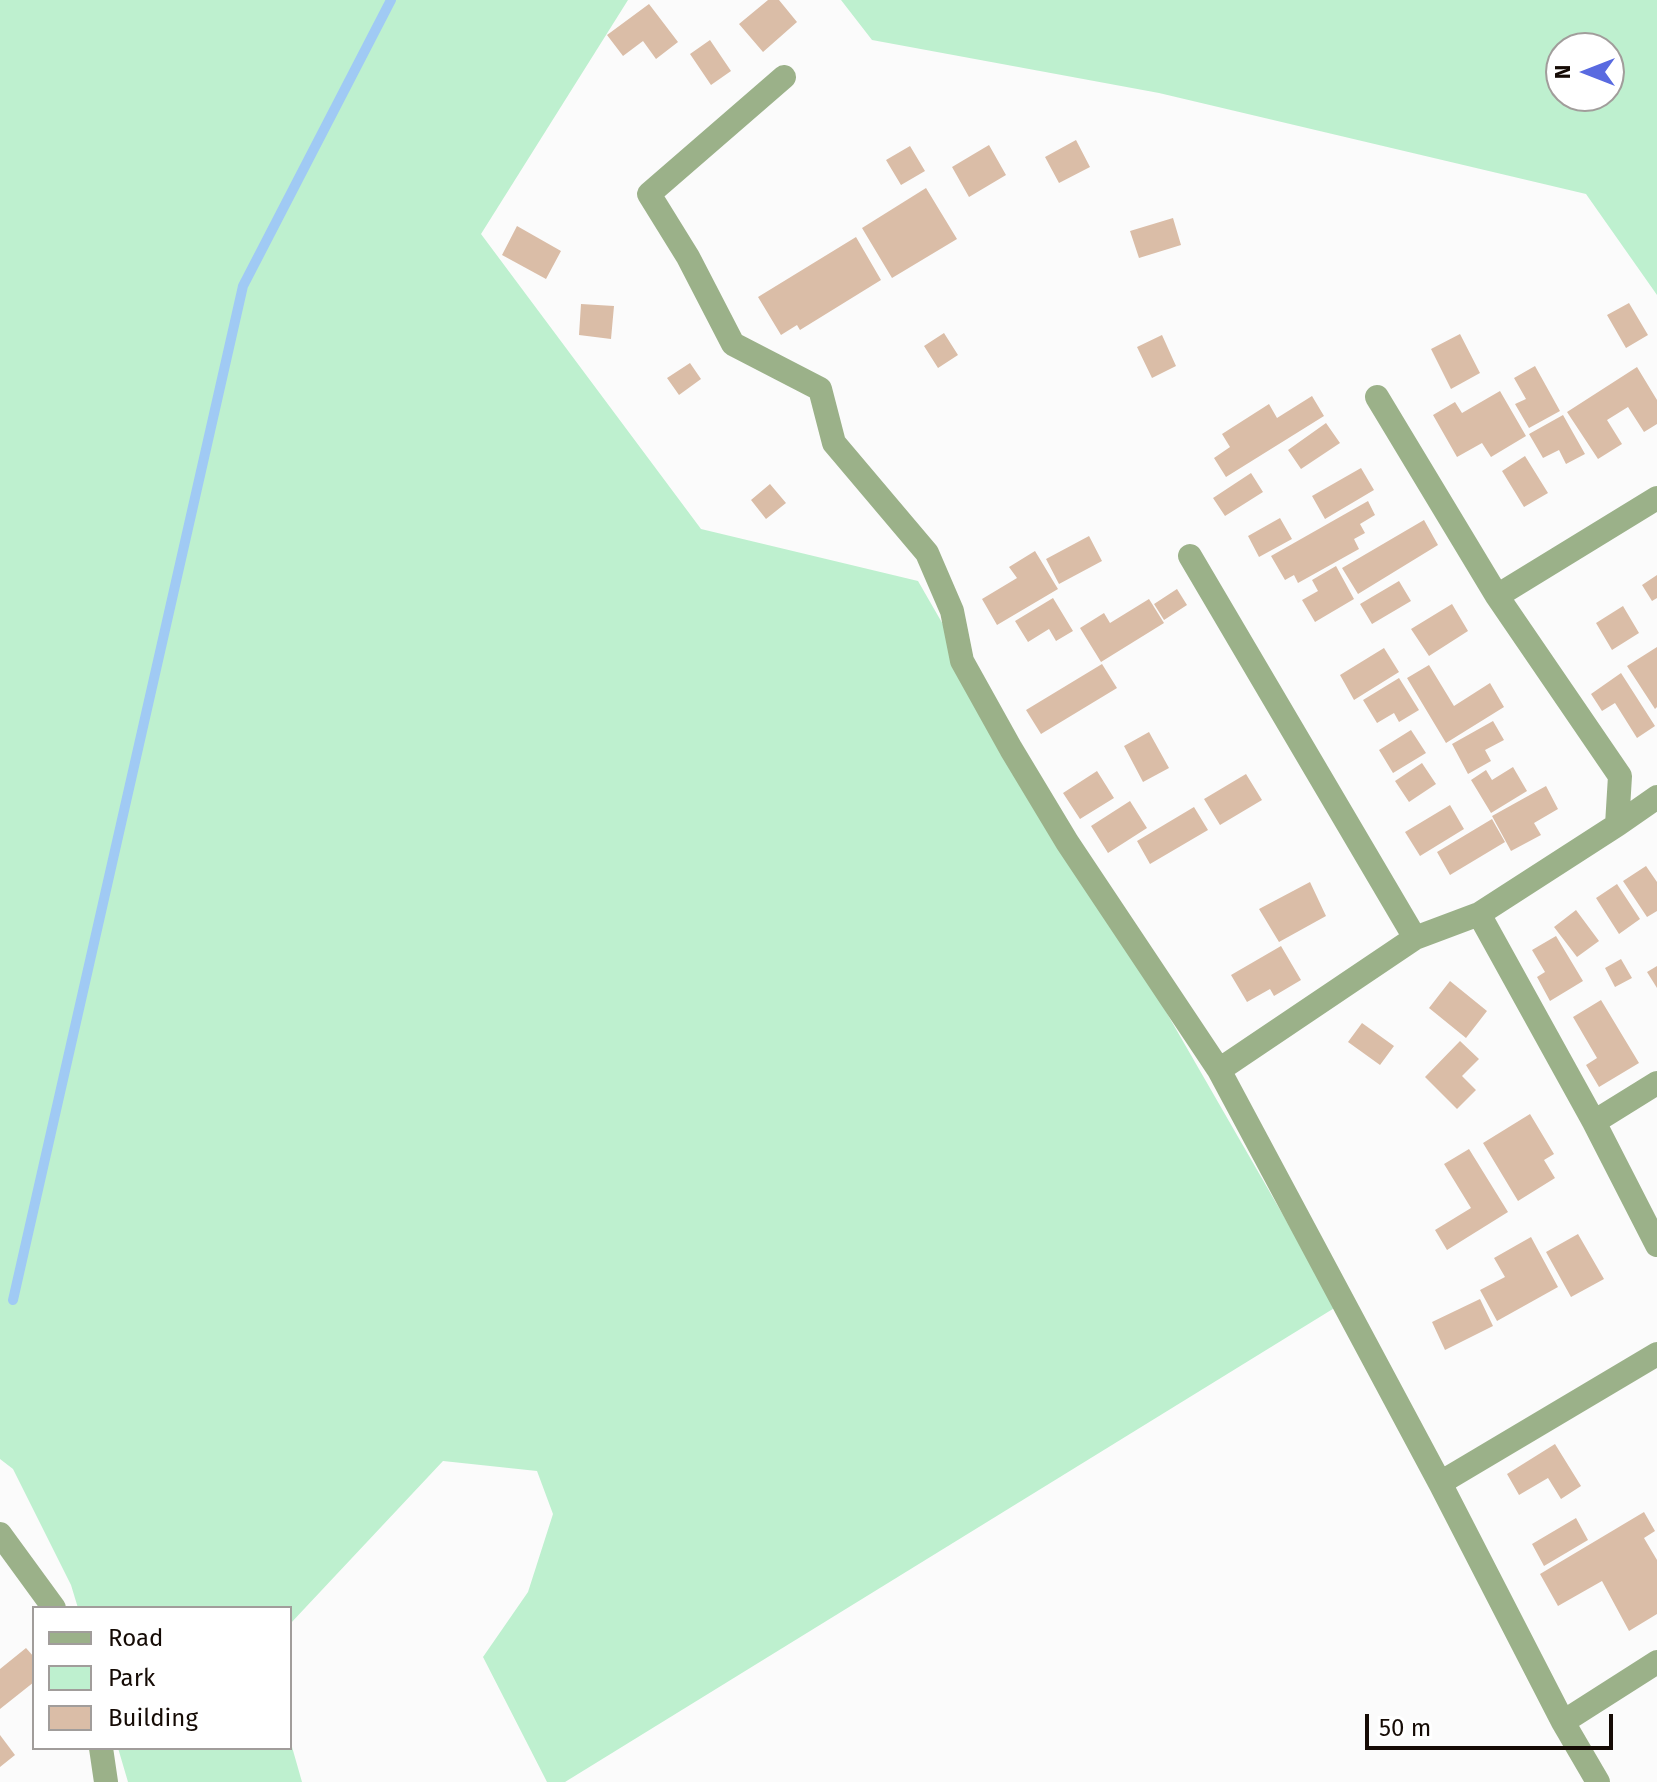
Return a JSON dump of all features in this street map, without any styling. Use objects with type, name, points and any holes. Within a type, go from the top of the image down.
[{"type":"street","points":[[784,77],[649,194],[688,257],[733,344],[820,389],[834,443],[927,553],[952,611],[962,661],[1067,842],[1219,1070],[1440,1483],[1563,1722],[1598,1782]]},
{"type":"street","points":[[1377,397],[1497,596],[1620,776],[1617,825]]},
{"type":"street","points":[[1497,596],[1657,498]]},
{"type":"street","points":[[1190,556],[1415,938]]},
{"type":"street","points":[[1219,1070],[1415,938],[1479,914],[1657,797]]},
{"type":"street","points":[[1479,914],[1594,1122],[1657,1245]]},
{"type":"street","points":[[1594,1122],[1657,1083]]},
{"type":"street","points":[[1440,1483],[1657,1354]]},
{"type":"street","points":[[0,1534],[53,1606]]},
{"type":"street","points":[[1563,1722],[1657,1662]]},
{"type":"street","points":[[101,1750],[106,1782]]},
{"type":"green space","points":[[0,0],[628,0],[481,234],[701,529],[918,581],[1336,1307],[565,1782],[547,1782],[483,1657],[528,1592],[553,1514],[537,1471],[443,1461],[292,1622],[292,1606],[77,1606],[71,1585],[13,1469],[0,1459]]},
{"type":"green space","points":[[841,0],[1657,0],[1657,295],[1586,194],[1159,93],[872,40]]},
{"type":"green space","points":[[292,1747],[302,1782],[128,1782],[119,1750],[292,1750]]},
{"type":"building","points":[[768,0],[779,0],[797,22],[763,52],[739,24]]},
{"type":"building","points":[[649,4],[678,42],[656,59],[643,41],[623,56],[607,35]]},
{"type":"building","points":[[710,40],[731,71],[711,85],[690,54]]},
{"type":"building","points":[[1076,140],[1090,167],[1059,183],[1045,157]]},
{"type":"building","points":[[989,145],[1006,175],[969,197],[952,167]]},
{"type":"building","points":[[910,146],[925,171],[901,185],[886,160]]},
{"type":"building","points":[[926,188],[957,239],[892,278],[862,228]]},
{"type":"building","points":[[1173,218],[1181,245],[1139,258],[1130,231]]},
{"type":"building","points":[[517,226],[561,251],[546,279],[502,255]]},
{"type":"building","points":[[856,237],[881,280],[800,330],[797,325],[781,335],[758,297]]},
{"type":"building","points":[[1629,303],[1648,335],[1626,348],[1607,315]]},
{"type":"building","points":[[581,304],[614,306],[611,339],[579,335]]},
{"type":"building","points":[[944,333],[958,355],[938,368],[924,346]]},
{"type":"building","points":[[1460,334],[1480,373],[1451,389],[1431,349]]},
{"type":"building","points":[[1162,335],[1176,366],[1152,378],[1137,347]]},
{"type":"building","points":[[690,363],[701,379],[679,395],[667,378]]},
{"type":"building","points":[[1535,366],[1560,411],[1529,428],[1515,404],[1526,399],[1514,378]]},
{"type":"building","points":[[1637,367],[1657,400],[1657,424],[1644,432],[1628,407],[1607,420],[1622,444],[1598,459],[1567,412]]},
{"type":"building","points":[[1500,391],[1526,436],[1491,457],[1482,443],[1457,457],[1433,415],[1455,402],[1462,413]]},
{"type":"building","points":[[1312,396],[1324,416],[1226,477],[1214,458],[1230,447],[1222,434],[1269,404],[1277,418]]},
{"type":"building","points":[[1563,415],[1585,454],[1566,464],[1559,450],[1543,458],[1529,434]]},
{"type":"building","points":[[1326,423],[1340,443],[1301,469],[1288,450]]},
{"type":"building","points":[[1525,456],[1548,493],[1524,507],[1502,471]]},
{"type":"building","points":[[1361,468],[1374,490],[1325,519],[1312,496]]},
{"type":"building","points":[[1251,473],[1263,492],[1225,516],[1213,498]]},
{"type":"building","points":[[770,484],[786,503],[766,519],[751,500]]},
{"type":"building","points":[[1368,501],[1375,515],[1360,524],[1365,533],[1354,539],[1359,549],[1298,583],[1294,575],[1285,580],[1271,556]]},
{"type":"building","points":[[1280,518],[1292,539],[1259,557],[1248,536]]},
{"type":"building","points":[[1424,520],[1438,545],[1358,594],[1342,568]]},
{"type":"building","points":[[1089,536],[1102,561],[1059,584],[1046,559]]},
{"type":"building","points":[[1035,551],[1058,589],[997,625],[982,599],[1017,578],[1009,567]]},
{"type":"building","points":[[1336,566],[1354,599],[1315,622],[1302,600],[1318,591],[1312,580]]},
{"type":"building","points":[[1657,575],[1657,598],[1652,601],[1642,585]]},
{"type":"building","points":[[1399,581],[1411,601],[1372,624],[1360,604]]},
{"type":"building","points":[[1177,589],[1187,605],[1164,620],[1154,604]]},
{"type":"building","points":[[1053,598],[1073,631],[1056,641],[1049,629],[1028,642],[1015,621]]},
{"type":"building","points":[[1149,599],[1164,623],[1101,662],[1080,628],[1104,613],[1110,623]]},
{"type":"building","points":[[1452,604],[1468,631],[1429,656],[1411,629]]},
{"type":"building","points":[[1623,606],[1639,633],[1612,650],[1596,623]]},
{"type":"building","points":[[1657,647],[1657,707],[1655,709],[1627,666]]},
{"type":"building","points":[[1384,648],[1399,672],[1354,700],[1340,675]]},
{"type":"building","points":[[1102,664],[1117,688],[1041,734],[1026,710]]},
{"type":"building","points":[[1429,665],[1454,706],[1490,683],[1504,707],[1446,743],[1407,678]]},
{"type":"building","points":[[1621,673],[1655,726],[1637,738],[1615,703],[1602,711],[1591,694]]},
{"type":"building","points":[[1399,678],[1419,710],[1399,722],[1394,713],[1377,723],[1363,700]]},
{"type":"building","points":[[1493,721],[1504,740],[1485,750],[1491,761],[1468,774],[1452,744]]},
{"type":"building","points":[[1411,730],[1426,753],[1393,773],[1379,750]]},
{"type":"building","points":[[1149,732],[1169,768],[1143,782],[1124,746]]},
{"type":"building","points":[[1422,763],[1436,784],[1409,802],[1395,781]]},
{"type":"building","points":[[1513,767],[1527,791],[1491,813],[1471,780],[1486,770],[1492,780]]},
{"type":"building","points":[[1097,771],[1114,798],[1080,819],[1063,793]]},
{"type":"building","points":[[1246,774],[1262,800],[1220,825],[1204,799]]},
{"type":"building","points":[[1546,786],[1558,809],[1534,823],[1541,835],[1511,851],[1492,816]]},
{"type":"building","points":[[1130,801],[1147,828],[1108,853],[1091,826]]},
{"type":"building","points":[[1450,805],[1464,829],[1420,856],[1405,832]]},
{"type":"building","points":[[1194,807],[1208,830],[1150,864],[1137,841]]},
{"type":"building","points":[[1492,819],[1505,842],[1450,875],[1437,852]]},
{"type":"building","points":[[1646,866],[1657,882],[1657,911],[1647,917],[1623,881]]},
{"type":"building","points":[[1310,882],[1326,916],[1279,942],[1259,909]]},
{"type":"building","points":[[1617,884],[1640,919],[1619,934],[1596,898]]},
{"type":"building","points":[[1576,910],[1599,941],[1577,957],[1554,927]]},
{"type":"building","points":[[1556,936],[1583,981],[1550,1001],[1537,977],[1545,972],[1532,950]]},
{"type":"building","points":[[1281,946],[1301,980],[1274,996],[1270,989],[1247,1002],[1231,975]]},
{"type":"building","points":[[1621,959],[1632,978],[1615,987],[1605,968]]},
{"type":"building","points":[[1657,966],[1657,988],[1647,972]]},
{"type":"building","points":[[1450,981],[1487,1011],[1466,1038],[1429,1008]]},
{"type":"building","points":[[1601,1000],[1639,1063],[1599,1087],[1586,1065],[1597,1058],[1573,1017]]},
{"type":"building","points":[[1362,1023],[1394,1046],[1380,1065],[1348,1042]]},
{"type":"building","points":[[1460,1041],[1479,1059],[1462,1076],[1476,1090],[1457,1109],[1425,1077]]},
{"type":"building","points":[[1530,1114],[1554,1154],[1544,1160],[1555,1178],[1518,1201],[1483,1143]]},
{"type":"building","points":[[1469,1149],[1508,1212],[1447,1250],[1435,1230],[1471,1208],[1444,1164]]},
{"type":"building","points":[[1578,1234],[1604,1279],[1571,1297],[1546,1252]]},
{"type":"building","points":[[1531,1237],[1558,1287],[1497,1321],[1480,1290],[1505,1277],[1494,1258]]},
{"type":"building","points":[[1480,1299],[1493,1326],[1445,1350],[1432,1322]]},
{"type":"building","points":[[1555,1444],[1581,1486],[1561,1499],[1548,1478],[1519,1495],[1507,1474]]},
{"type":"building","points":[[1644,1512],[1655,1531],[1644,1538],[1657,1560],[1657,1614],[1629,1631],[1602,1581],[1558,1606],[1540,1574]]},
{"type":"building","points":[[1576,1518],[1588,1540],[1544,1566],[1532,1544]]},
{"type":"building","points":[[26,1648],[32,1655],[32,1684],[0,1709],[0,1669]]},
{"type":"building","points":[[0,1735],[15,1755],[0,1767]]},
{"type":"waterway","points":[[13,1300],[243,286],[391,0]]}]
